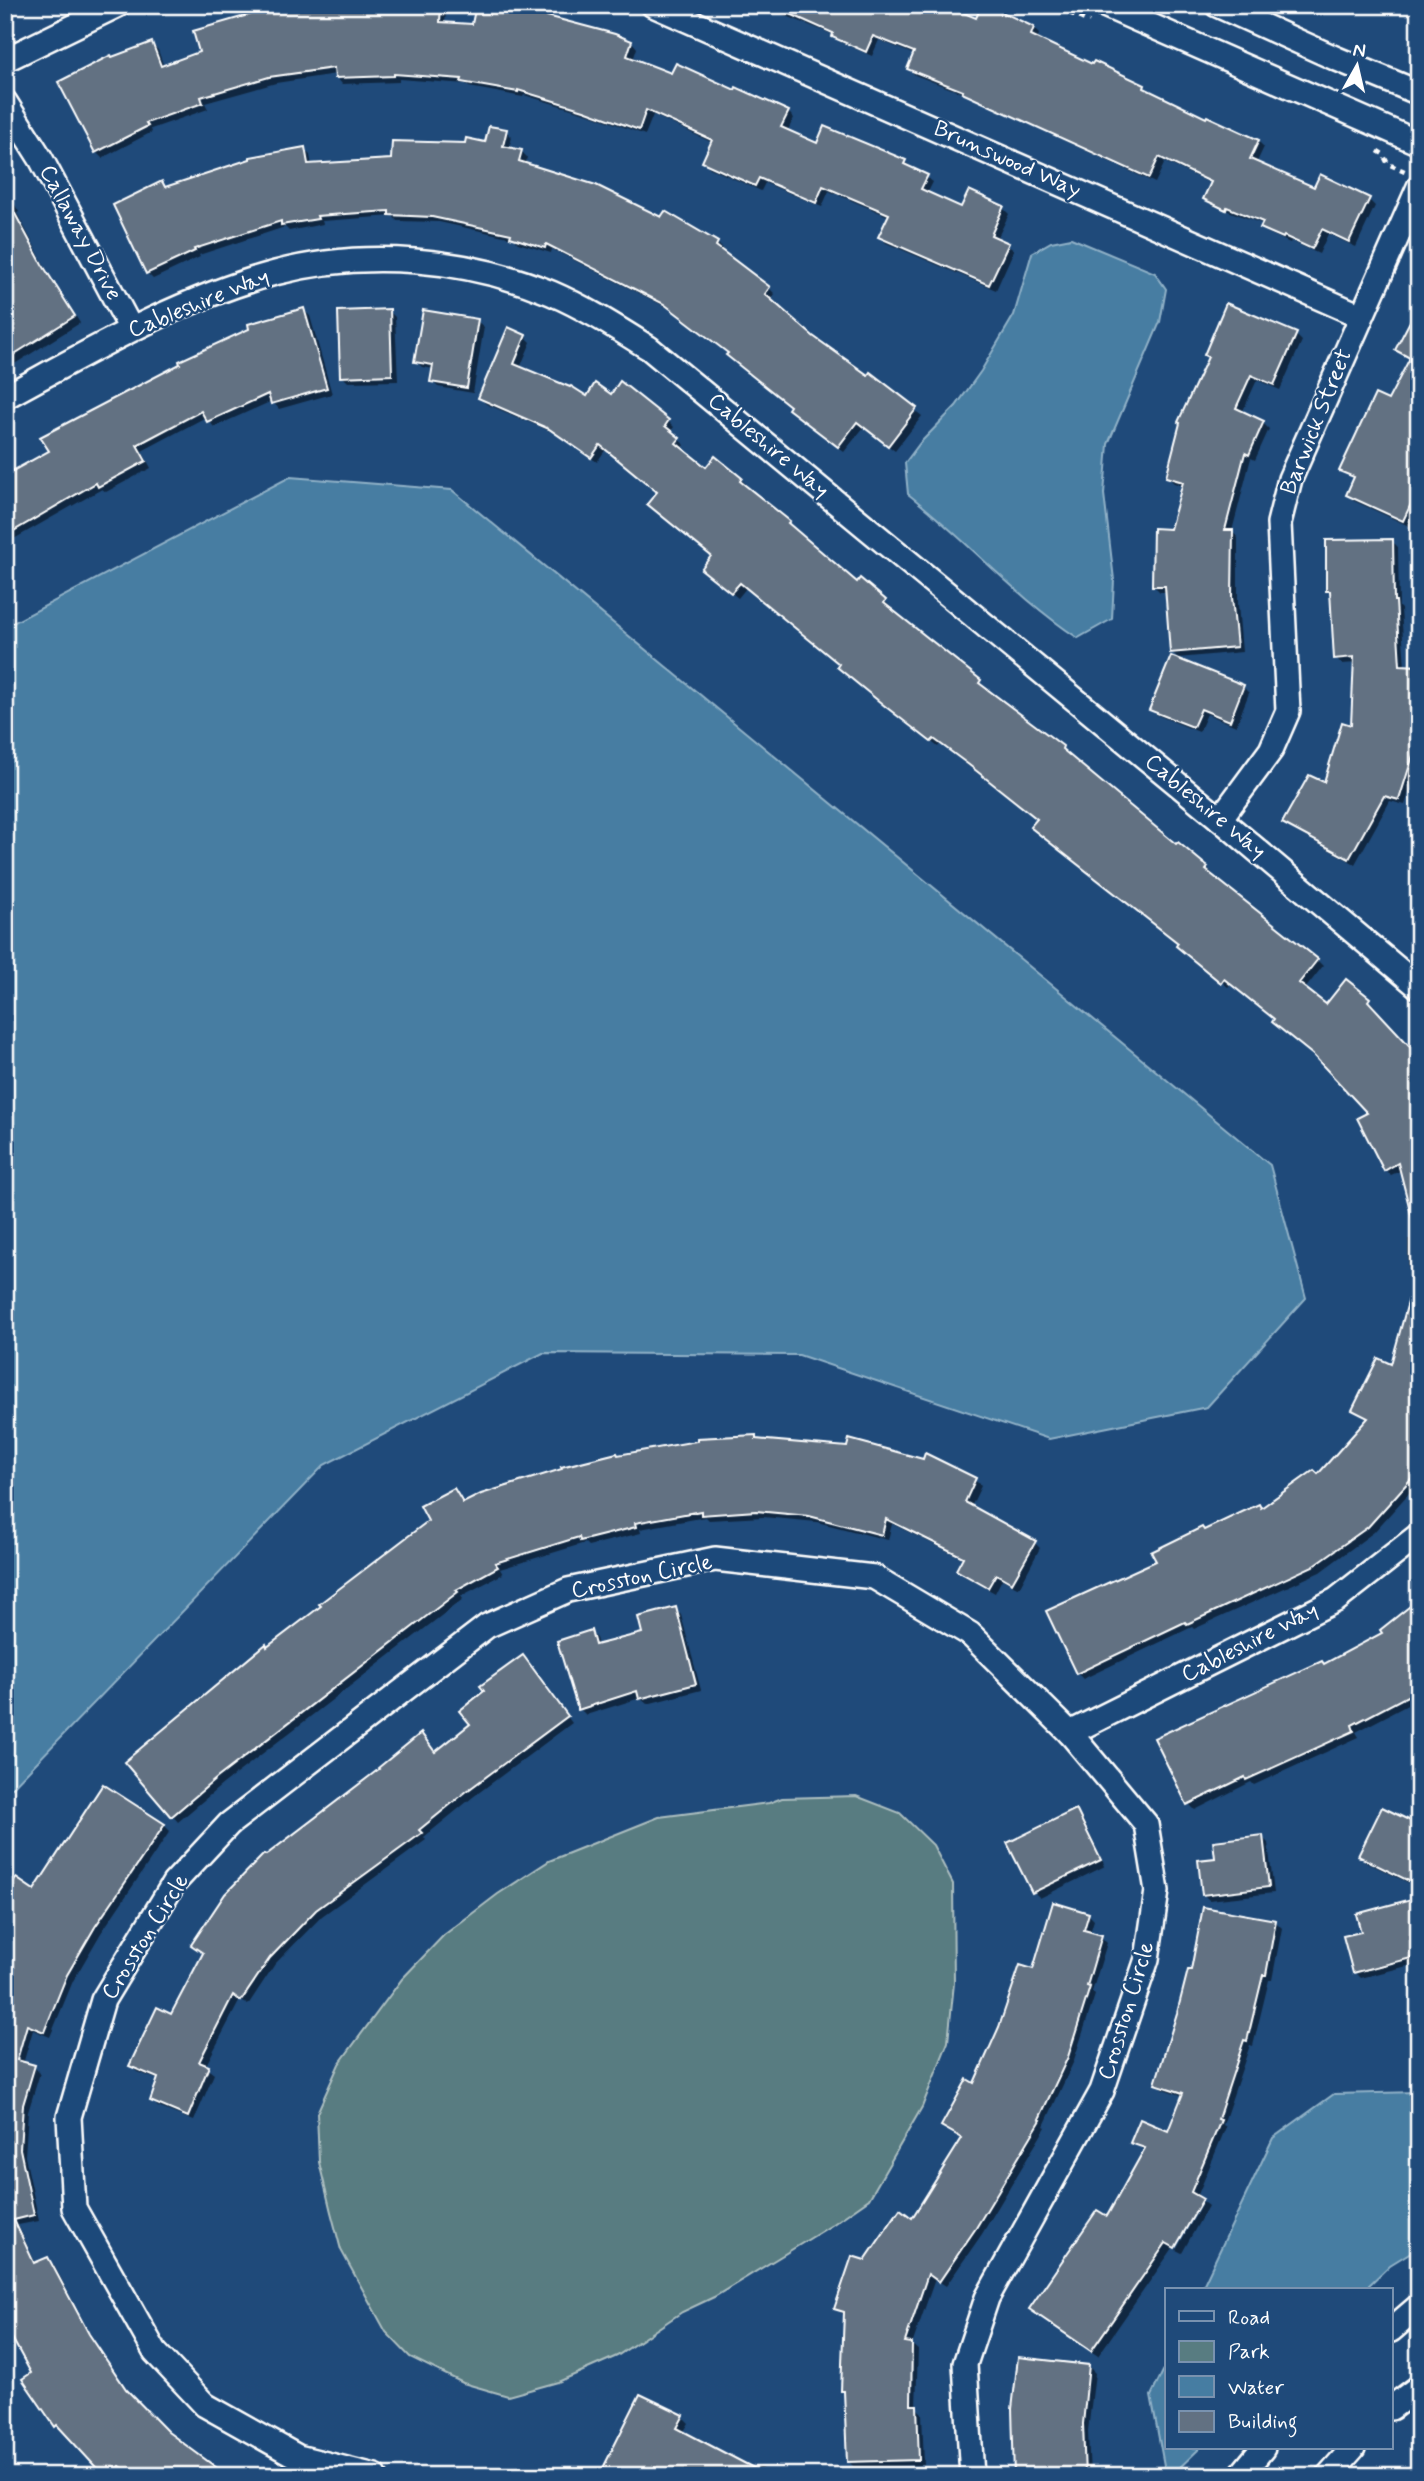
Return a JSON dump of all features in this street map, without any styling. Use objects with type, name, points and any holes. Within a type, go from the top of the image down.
[{"type":"street","points":[[5,60],[118,5]]},
{"type":"street","name":"Brunswood Way","points":[[653,5],[1361,316]]},
{"type":"street","points":[[1104,5],[1419,143]]},
{"type":"street","points":[[1217,5],[1337,60],[1419,93]]},
{"type":"street","name":"Callaway Drive","points":[[5,102],[41,159],[131,329]]},
{"type":"street","name":"Barwick Street","points":[[1220,819],[1271,750],[1288,711],[1279,523],[1290,479],[1419,187]]},
{"type":"street","name":"Cableshire Way","points":[[5,397],[131,329],[240,284],[278,272],[376,260],[436,264],[472,269],[551,293],[594,314],[649,348],[1419,986]]},
{"type":"street","name":"Cableshire Way","points":[[1070,1733],[1336,1600],[1419,1535]]},
{"type":"street","name":"Crosston Circle","points":[[375,2476],[298,2457],[205,2405],[155,2352],[74,2208],[69,2117],[103,2000],[174,1883],[229,1824],[487,1626],[568,1590],[715,1559],[874,1577],[970,1634],[1070,1733],[1146,1824],[1157,1891],[1147,1959],[1102,2091],[988,2298],[965,2364],[972,2476]]},
{"type":"street","points":[[1392,2329],[1419,2306]]},
{"type":"street","points":[[1392,2407],[1419,2387]]},
{"type":"street","points":[[1240,2476],[1261,2450]]},
{"type":"street","points":[[1328,2476],[1351,2450]]},
{"type":"path","points":[[1388,164],[1395,167]]},
{"type":"green space","points":[[856,1796],[900,1813],[933,1845],[953,1884],[954,1983],[948,2042],[922,2107],[869,2199],[832,2225],[714,2297],[682,2312],[617,2356],[558,2382],[508,2396],[463,2383],[410,2357],[386,2332],[341,2250],[319,2162],[317,2113],[339,2064],[402,1979],[444,1935],[498,1894],[549,1861],[659,1817],[769,1803],[782,1798]]},
{"type":"water","points":[[1071,238],[1155,273],[1166,289],[1160,322],[1108,444],[1104,494],[1114,580],[1112,619],[1078,638],[1034,605],[908,494],[905,463],[920,443],[956,406],[981,371],[1014,315],[1032,253],[1051,242]]},
{"type":"water","points":[[290,477],[452,490],[1270,1165],[1306,1298],[1207,1407],[1049,1439],[799,1355],[543,1353],[324,1465],[5,1795],[5,627]]},
{"type":"water","points":[[1419,2092],[1419,2247],[1390,2265],[1366,2288],[1202,2288],[1273,2138],[1334,2094]]},
{"type":"water","points":[[1165,2367],[1165,2450],[1198,2450],[1171,2476],[1166,2476],[1151,2396]]},
{"type":"building","points":[[303,5],[441,5],[440,22],[472,24],[476,5],[499,5],[615,34],[632,41],[627,56],[671,73],[676,63],[789,111],[781,127],[817,143],[824,126],[906,160],[904,164],[928,175],[921,189],[961,207],[969,190],[1004,206],[991,235],[1009,243],[989,285],[878,237],[889,214],[823,186],[816,203],[759,178],[755,186],[702,162],[712,140],[646,110],[639,130],[518,90],[461,82],[462,79],[394,74],[335,78],[334,68],[269,77],[201,97],[203,103],[146,123],[148,126],[95,153],[58,82],[111,55],[112,57],[152,42],[161,66],[199,52],[193,31],[266,10]]},
{"type":"building","points":[[770,5],[945,5],[976,18],[982,5],[987,5],[1034,27],[1031,35],[1092,64],[1094,61],[1206,118],[1207,116],[1259,140],[1250,159],[1314,187],[1320,174],[1370,198],[1349,242],[1322,229],[1312,249],[1260,228],[1263,222],[1203,199],[1211,182],[1159,157],[1149,178],[962,93],[963,91],[907,69],[914,52],[873,36],[866,52],[832,37],[833,33]]},
{"type":"building","points":[[489,126],[507,129],[503,146],[522,150],[519,161],[596,185],[661,217],[665,211],[718,242],[716,246],[770,287],[765,294],[813,336],[868,375],[870,372],[917,408],[888,446],[857,422],[838,447],[788,409],[790,406],[726,355],[728,353],[664,304],[546,244],[545,248],[510,237],[511,234],[432,217],[389,215],[389,211],[317,216],[318,219],[281,225],[281,221],[194,249],[195,251],[146,274],[113,205],[162,181],[165,187],[250,157],[305,147],[308,164],[391,159],[392,141],[465,143],[466,138],[485,142]]},
{"type":"building","points":[[5,195],[42,264],[75,316],[5,360]]},
{"type":"building","points":[[1226,303],[1297,333],[1274,385],[1251,375],[1236,408],[1264,421],[1249,455],[1245,453],[1225,530],[1233,530],[1232,597],[1237,647],[1170,653],[1165,586],[1152,586],[1153,528],[1170,529],[1183,482],[1166,477],[1180,423],[1178,422],[1208,357],[1204,355]]},
{"type":"building","points":[[1419,304],[1419,487],[1403,521],[1346,495],[1354,477],[1339,471],[1375,394],[1388,400],[1410,358],[1395,350]]},
{"type":"building","points":[[304,308],[327,388],[271,404],[268,394],[207,422],[201,411],[137,445],[146,461],[98,487],[96,483],[5,536],[5,475],[49,451],[40,437],[180,364],[179,361],[249,329],[248,324]]},
{"type":"building","points":[[390,309],[392,375],[340,377],[338,311]]},
{"type":"building","points":[[423,310],[478,319],[467,388],[430,382],[433,365],[414,362]]},
{"type":"building","points":[[508,327],[526,335],[514,364],[571,386],[587,396],[595,383],[611,394],[620,381],[669,420],[665,426],[680,438],[676,443],[706,467],[715,456],[742,478],[740,481],[790,521],[788,523],[857,582],[860,578],[886,600],[884,603],[981,680],[979,683],[1063,746],[1062,749],[1176,844],[1178,842],[1208,867],[1206,870],[1318,959],[1299,983],[1326,1004],[1346,979],[1370,998],[1368,1001],[1419,1056],[1419,1217],[1412,1218],[1398,1163],[1384,1171],[1357,1118],[1367,1113],[1313,1055],[1272,1022],[1274,1019],[1224,979],[1221,983],[1176,946],[1178,943],[1030,827],[1037,819],[934,739],[931,742],[886,707],[837,667],[839,664],[740,583],[731,593],[701,569],[711,556],[647,504],[657,492],[600,445],[591,458],[549,429],[478,398]]},
{"type":"building","points":[[1393,539],[1394,601],[1400,665],[1419,666],[1419,736],[1399,800],[1384,796],[1349,859],[1282,823],[1309,775],[1324,782],[1342,722],[1351,725],[1354,657],[1334,659],[1330,591],[1326,591],[1326,540]]},
{"type":"building","points":[[1171,656],[1244,685],[1230,721],[1201,709],[1193,727],[1149,710]]},
{"type":"building","points":[[1413,1284],[1419,1285],[1419,1470],[1368,1527],[1313,1566],[1187,1624],[1185,1622],[1076,1674],[1046,1611],[1156,1561],[1151,1552],[1202,1527],[1204,1530],[1259,1504],[1261,1508],[1314,1470],[1318,1474],[1368,1418],[1352,1410],[1378,1358],[1391,1364]]},
{"type":"building","points":[[756,1435],[756,1439],[847,1447],[849,1439],[923,1459],[925,1453],[976,1478],[965,1502],[1036,1541],[1012,1583],[996,1574],[988,1588],[956,1570],[963,1557],[886,1519],[882,1535],[809,1516],[756,1511],[701,1515],[701,1511],[635,1523],[636,1527],[580,1541],[579,1537],[495,1563],[498,1567],[456,1590],[458,1592],[217,1778],[171,1817],[124,1762],[266,1644],[267,1647],[428,1521],[420,1506],[454,1488],[463,1503],[481,1494],[562,1469],[561,1467],[617,1453],[618,1455],[697,1441],[697,1438]]},
{"type":"building","points":[[1419,1599],[1419,1690],[1352,1725],[1354,1731],[1246,1780],[1245,1777],[1187,1805],[1154,1738],[1322,1661],[1324,1664],[1382,1633],[1380,1630]]},
{"type":"building","points":[[676,1607],[696,1684],[639,1699],[637,1691],[578,1710],[557,1641],[591,1630],[595,1645],[642,1633],[638,1617]]},
{"type":"building","points":[[523,1655],[568,1716],[467,1791],[419,1830],[422,1833],[316,1910],[270,1958],[241,2001],[233,1995],[199,2062],[209,2066],[188,2117],[150,2101],[158,2078],[129,2066],[157,2007],[171,2014],[203,1953],[191,1945],[225,1894],[264,1854],[379,1769],[421,1733],[435,1752],[470,1724],[459,1711],[484,1691],[480,1686]]},
{"type":"building","points":[[103,1784],[165,1824],[95,1927],[67,1975],[44,2032],[27,2025],[17,2060],[35,2065],[23,2105],[20,2149],[34,2215],[14,2220],[34,2263],[48,2257],[89,2334],[126,2389],[168,2432],[228,2476],[134,2476],[120,2466],[110,2476],[104,2476],[57,2425],[55,2427],[22,2379],[31,2373],[5,2325],[5,1896],[16,1878],[34,1890]]},
{"type":"building","points":[[1382,1807],[1419,1825],[1419,1886],[1358,1856]]},
{"type":"building","points":[[1076,1809],[1101,1860],[1032,1893],[1007,1843]]},
{"type":"building","points":[[1263,1835],[1269,1887],[1202,1895],[1198,1860],[1215,1858],[1213,1841]]},
{"type":"building","points":[[1419,1897],[1419,1956],[1353,1973],[1343,1936],[1361,1932],[1356,1914]]},
{"type":"building","points":[[1053,1902],[1089,1913],[1084,1930],[1102,1935],[1087,1986],[1090,1987],[1068,2057],[1039,2119],[1041,2120],[976,2228],[939,2282],[928,2274],[905,2342],[912,2343],[911,2405],[917,2405],[919,2460],[847,2462],[844,2391],[841,2391],[844,2312],[834,2309],[852,2256],[865,2260],[900,2209],[912,2218],[962,2138],[941,2126],[967,2079],[974,2083],[999,2027],[1020,1965],[1033,1969]]},
{"type":"building","points":[[1203,1907],[1276,1920],[1266,1975],[1263,1975],[1247,2041],[1244,2040],[1218,2119],[1221,2120],[1191,2192],[1203,2199],[1175,2248],[1166,2243],[1091,2351],[1029,2309],[1097,2210],[1107,2216],[1145,2148],[1130,2143],[1140,2119],[1168,2131],[1183,2093],[1155,2084],[1188,1970],[1191,1970]]},
{"type":"building","points":[[1018,2357],[1089,2365],[1083,2424],[1085,2476],[1014,2476],[1012,2409]]},
{"type":"building","points":[[640,2394],[684,2415],[677,2428],[769,2476],[599,2476]]}]
